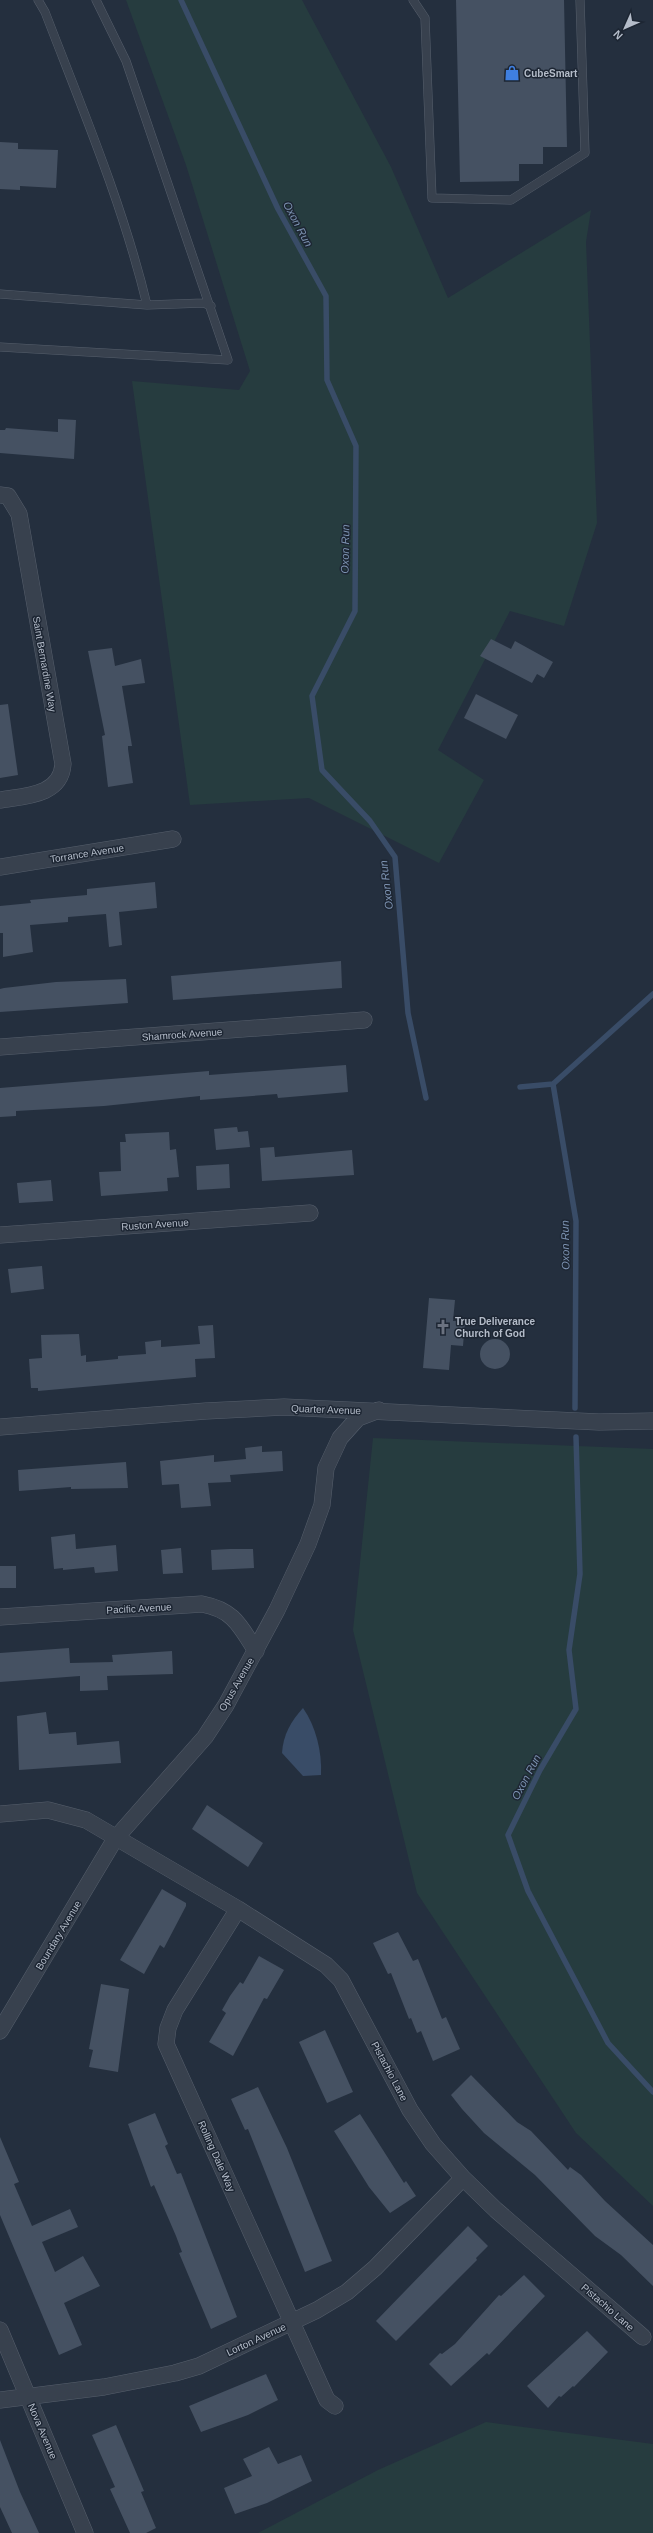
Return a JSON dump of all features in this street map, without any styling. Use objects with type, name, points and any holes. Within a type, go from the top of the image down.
[{"type":"street","name":"Saint Bernardine Way","points":[[0,496],[8,496],[15,504],[19,514],[63,764],[60,777],[48,790],[0,800]]},
{"type":"street","name":"Torrance Avenue","points":[[0,867],[173,839]]},
{"type":"street","name":"Shamrock Avenue","points":[[0,1047],[364,1020]]},
{"type":"street","name":"Ruston Avenue","points":[[0,1235],[310,1213]]},
{"type":"street","name":"Quarter Avenue","points":[[0,1427],[213,1410],[284,1407],[379,1410],[599,1422],[653,1421]]},
{"type":"street","name":"Opus Avenue","points":[[115,1839],[205,1737],[256,1651],[308,1544],[322,1506],[326,1468],[340,1438],[358,1418],[379,1410]]},
{"type":"street","name":"Pacific Avenue","points":[[0,1617],[202,1604],[217,1607],[234,1617],[256,1651]]},
{"type":"street","points":[[0,1814],[32,1811],[60,1812],[86,1820],[115,1839]]},
{"type":"street","name":"Pistachio Lane","points":[[115,1839],[238,1909],[326,1965],[342,1980],[419,2124],[463,2178],[643,2337]]},
{"type":"street","name":"Boundary Avenue","points":[[0,2030],[115,1839]]},
{"type":"street","name":"Rolling Dale Way","points":[[238,1909],[176,2010],[168,2028],[166,2044],[328,2400],[335,2406]]},
{"type":"street","name":"Lorton Avenue","points":[[0,2400],[104,2387],[175,2373],[198,2366],[292,2322],[347,2292],[375,2268],[463,2178]]},
{"type":"street","name":"Nova Avenue","points":[[0,2330],[85,2533]]},
{"type":"lane","points":[[38,0],[45,12],[92,137],[139,271],[147,305]]},
{"type":"lane","points":[[0,347],[228,360],[211,306],[126,61],[96,0]]},
{"type":"lane","points":[[413,0],[425,18],[432,198],[511,200],[585,153],[580,0]]},
{"type":"lane","points":[[0,294],[147,305],[204,302],[211,306]]},
{"type":"green space","points":[[126,0],[302,0],[391,167],[448,298],[591,210],[586,242],[597,523],[564,626],[510,611],[438,750],[484,780],[439,863],[309,798],[190,805],[132,381],[239,390],[250,371],[186,165]]},
{"type":"green space","points":[[373,1438],[653,1449],[653,2206],[576,2133],[417,1893],[353,1630]]},
{"type":"green space","points":[[486,2422],[653,2444],[653,2533],[258,2533],[378,2470]]},
{"type":"water","points":[[303,1708],[315,1731],[319,1748],[321,1775],[303,1776],[282,1753],[284,1740],[288,1729]]},
{"type":"building","name":"CubeSmart","points":[[456,0],[564,0],[567,147],[543,147],[543,164],[519,164],[519,181],[460,182]]},
{"type":"building","points":[[0,142],[18,143],[18,149],[58,150],[56,188],[20,186],[20,190],[0,189]]},
{"type":"building","points":[[58,419],[76,420],[74,459],[0,453],[0,430],[5,430],[6,428],[58,432]]},
{"type":"building","points":[[491,639],[511,649],[515,641],[553,662],[544,678],[537,674],[532,683],[480,656]]},
{"type":"building","points":[[112,648],[115,666],[141,659],[145,683],[122,686],[132,746],[128,746],[128,749],[133,783],[108,787],[102,736],[105,735],[88,651]]},
{"type":"building","points":[[476,694],[518,715],[506,739],[464,718]]},
{"type":"building","points":[[8,704],[18,775],[0,778],[0,705]]},
{"type":"building","points":[[155,882],[157,908],[119,912],[122,945],[109,947],[106,914],[68,917],[68,922],[30,925],[33,952],[3,957],[3,933],[0,933],[0,906],[31,903],[30,900],[87,895],[87,889]]},
{"type":"building","points":[[341,961],[342,988],[173,1000],[171,976]]},
{"type":"building","points":[[126,979],[128,1003],[0,1012],[0,989],[56,982]]},
{"type":"building","points":[[346,1065],[348,1092],[278,1098],[277,1094],[200,1100],[200,1096],[104,1106],[16,1111],[16,1116],[0,1117],[0,1088],[209,1071],[209,1075]]},
{"type":"building","points":[[237,1127],[238,1132],[248,1131],[250,1147],[216,1150],[214,1129]]},
{"type":"building","points":[[169,1132],[170,1150],[176,1149],[179,1177],[167,1178],[168,1191],[101,1196],[99,1172],[121,1171],[120,1142],[126,1142],[125,1134]]},
{"type":"building","points":[[274,1147],[275,1157],[352,1150],[354,1175],[262,1181],[260,1148]]},
{"type":"building","points":[[229,1164],[230,1188],[197,1190],[196,1166]]},
{"type":"building","points":[[51,1180],[53,1201],[19,1203],[17,1183]]},
{"type":"building","points":[[42,1266],[44,1289],[11,1293],[8,1269]]},
{"type":"building","points":[[429,1298],[455,1300],[453,1321],[465,1321],[463,1346],[451,1345],[449,1370],[423,1368]]},
{"type":"building","points":[[213,1325],[215,1358],[195,1359],[196,1377],[38,1391],[38,1388],[31,1388],[29,1359],[42,1358],[41,1335],[79,1334],[81,1356],[86,1355],[86,1362],[118,1359],[118,1356],[146,1354],[145,1342],[161,1340],[161,1347],[200,1344],[198,1326]]},
{"type":"building","points":[[495,1339],[501,1340],[509,1348],[509,1360],[501,1368],[495,1369],[489,1368],[481,1360],[480,1354],[481,1348],[489,1340]]},
{"type":"building","points":[[262,1446],[262,1452],[282,1451],[283,1471],[230,1475],[231,1482],[208,1483],[211,1506],[181,1508],[179,1484],[162,1485],[160,1461],[214,1455],[214,1462],[246,1459],[245,1448]]},
{"type":"building","points":[[126,1462],[128,1488],[71,1489],[71,1487],[19,1491],[18,1470]]},
{"type":"building","points":[[75,1534],[76,1549],[116,1545],[118,1571],[95,1573],[94,1567],[63,1570],[63,1568],[54,1569],[51,1537]]},
{"type":"building","points":[[181,1548],[183,1573],[163,1574],[161,1550]]},
{"type":"building","points":[[253,1549],[254,1568],[212,1570],[211,1550]]},
{"type":"building","points":[[0,1566],[16,1566],[16,1588],[0,1588]]},
{"type":"building","points":[[69,1648],[70,1663],[113,1662],[112,1655],[172,1651],[173,1674],[107,1676],[108,1690],[80,1691],[80,1676],[0,1682],[0,1653]]},
{"type":"building","points":[[46,1712],[49,1734],[76,1732],[77,1745],[119,1741],[121,1763],[19,1770],[17,1716]]},
{"type":"building","points":[[207,1805],[263,1843],[248,1867],[192,1829]]},
{"type":"building","points":[[162,1889],[186,1903],[186,1906],[164,1948],[160,1945],[144,1974],[120,1960]]},
{"type":"building","points":[[398,1932],[413,1961],[418,1959],[442,2019],[446,2017],[460,2049],[433,2061],[421,2031],[417,2033],[411,2018],[409,2019],[391,1973],[388,1974],[373,1943]]},
{"type":"building","points":[[259,1956],[284,1970],[267,1999],[264,1998],[233,2056],[209,2042],[226,2013],[222,2010],[230,1996],[240,1982],[243,1984]]},
{"type":"building","points":[[101,1984],[129,1989],[118,2072],[89,2067],[93,2050],[89,2049]]},
{"type":"building","points":[[325,2030],[353,2092],[327,2103],[299,2042]]},
{"type":"building","points":[[471,2075],[517,2122],[531,2131],[568,2170],[570,2167],[581,2175],[605,2201],[653,2245],[653,2286],[621,2255],[595,2236],[535,2175],[484,2133],[462,2109],[451,2095]]},
{"type":"building","points":[[258,2087],[287,2148],[332,2261],[305,2272],[248,2129],[245,2130],[231,2099]]},
{"type":"building","points":[[155,2113],[168,2144],[165,2146],[177,2174],[181,2173],[237,2317],[211,2329],[179,2253],[182,2252],[176,2236],[154,2185],[151,2187],[128,2124]]},
{"type":"building","points":[[360,2114],[404,2183],[406,2181],[416,2196],[390,2213],[369,2187],[334,2131]]},
{"type":"building","points":[[0,2137],[19,2182],[14,2184],[32,2226],[70,2209],[78,2227],[42,2242],[55,2272],[83,2256],[100,2286],[64,2303],[82,2345],[59,2355],[0,2215]]},
{"type":"building","points":[[468,2226],[488,2246],[476,2258],[477,2260],[396,2341],[376,2321]]},
{"type":"building","points":[[524,2275],[545,2296],[489,2355],[487,2353],[451,2386],[429,2364],[440,2353],[442,2354],[455,2344],[499,2295],[501,2296]]},
{"type":"building","points":[[587,2331],[608,2352],[574,2387],[573,2386],[561,2397],[559,2396],[548,2408],[527,2386]]},
{"type":"building","points":[[266,2374],[278,2400],[248,2415],[201,2432],[189,2406]]},
{"type":"building","points":[[116,2425],[144,2491],[141,2492],[156,2528],[146,2533],[130,2533],[110,2489],[115,2487],[92,2435]]},
{"type":"building","points":[[0,2440],[20,2492],[39,2533],[12,2533],[0,2507]]},
{"type":"building","points":[[269,2447],[278,2464],[301,2455],[312,2481],[267,2503],[235,2514],[224,2488],[252,2476],[243,2459]]},
{"type":"waterway","name":"Oxon Run","points":[[181,0],[278,209],[326,296],[327,380],[356,446],[355,611],[312,696],[322,770],[370,821],[395,857],[408,1013],[426,1098]]},
{"type":"waterway","name":"Oxon Run","points":[[575,1408],[576,1221],[553,1084],[653,994]]},
{"type":"waterway","name":"Oxon Run","points":[[520,1087],[553,1084]]},
{"type":"waterway","name":"Oxon Run","points":[[576,1437],[580,1574],[569,1650],[576,1709],[540,1770],[508,1835],[528,1891],[608,2043],[653,2092]]},
{"type":"place","name":"CubeSmart","points":[[512,73]]},
{"type":"place","name":"True Deliverance Church of God","points":[[443,1327]]}]
